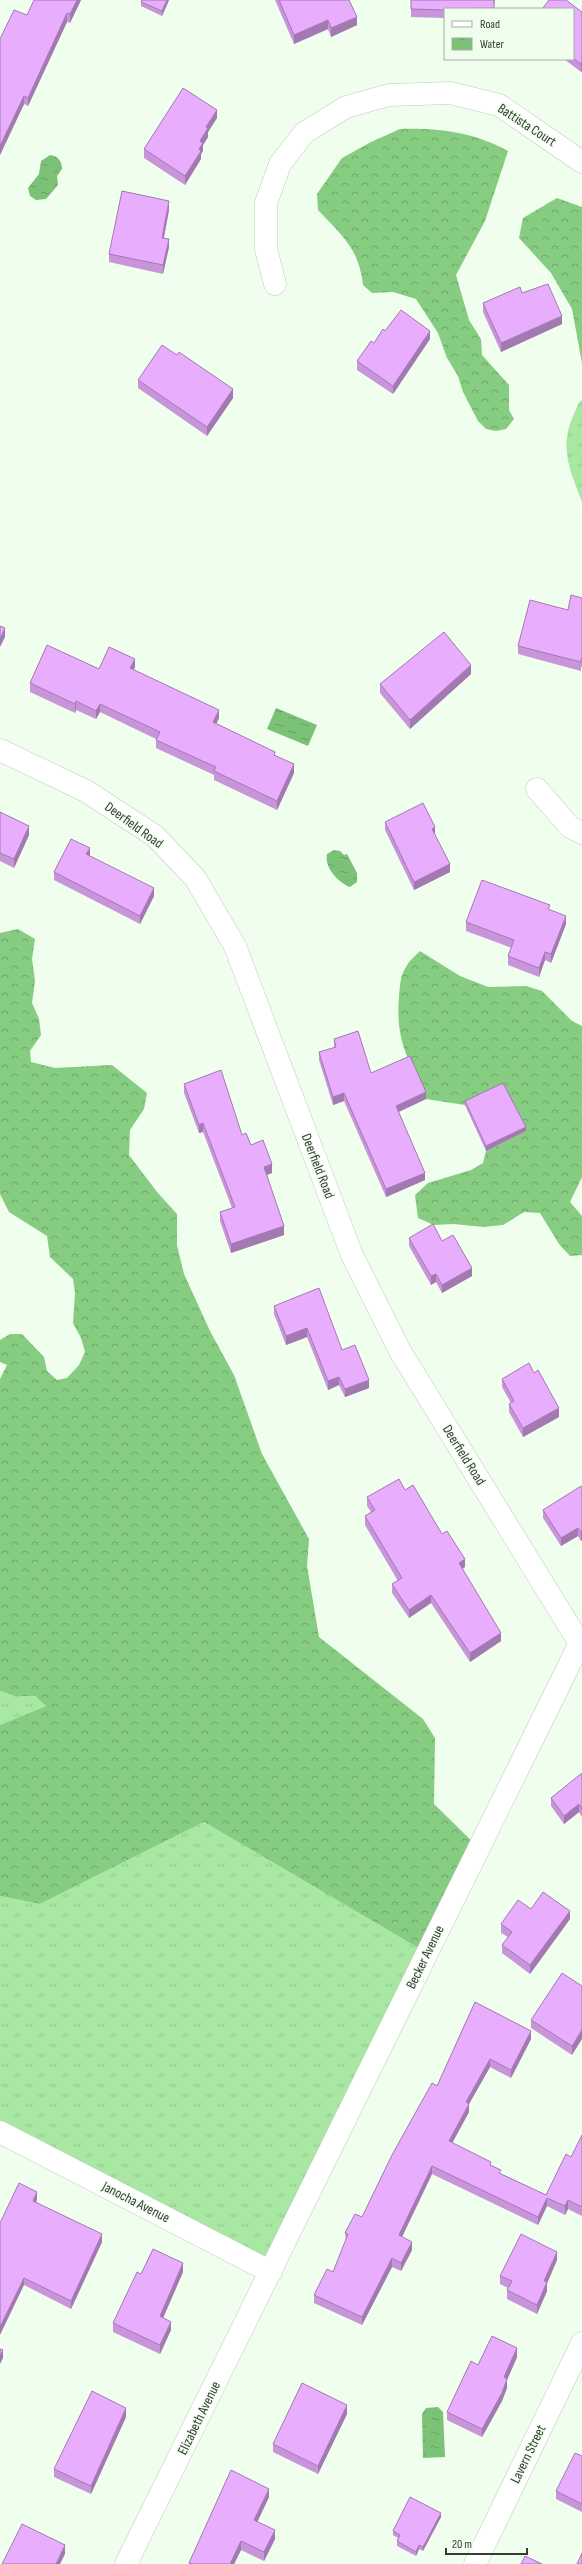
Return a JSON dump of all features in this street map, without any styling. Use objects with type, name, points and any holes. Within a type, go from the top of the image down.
[{"type":"street","name":"Battista Court","points":[[275,284],[266,249],[266,203],[280,164],[304,133],[346,107],[390,95],[450,93],[499,105],[582,162]]},
{"type":"street","name":"Deerfield Road","points":[[0,750],[86,791],[155,836],[195,878],[235,946],[352,1256],[400,1351],[581,1645]]},
{"type":"street","points":[[537,789],[570,827],[582,833]]},
{"type":"street","name":"Becker Avenue","points":[[271,2272],[581,1645]]},
{"type":"street","name":"Janocha Avenue","points":[[0,2132],[271,2272]]},
{"type":"street","name":"Elizabeth Avenue","points":[[126,2564],[271,2272]]},
{"type":"street","name":"Lavern Street","points":[[475,2564],[582,2343]]},
{"type":"green space","points":[[400,129],[428,129],[456,132],[482,139],[508,151],[485,221],[456,275],[469,320],[481,339],[482,355],[509,385],[509,410],[514,419],[506,429],[496,431],[486,429],[478,421],[463,392],[458,376],[447,358],[438,333],[416,299],[393,292],[372,293],[363,285],[358,262],[348,243],[318,210],[317,194],[342,158],[371,142]]},
{"type":"green space","points":[[557,198],[582,207],[582,363],[572,309],[551,273],[519,238],[523,218]]},
{"type":"green space","points":[[582,400],[582,502],[570,469],[567,439],[573,416],[580,401]]},
{"type":"green space","points":[[18,929],[35,939],[32,959],[35,981],[32,1003],[39,1019],[41,1035],[30,1051],[31,1062],[55,1068],[112,1065],[147,1093],[144,1109],[130,1130],[129,1155],[157,1192],[177,1214],[177,1245],[184,1274],[210,1331],[234,1375],[262,1454],[309,1539],[307,1566],[319,1637],[423,1719],[435,1738],[434,1804],[479,1848],[427,1953],[204,1822],[40,1904],[0,1896],[0,1725],[46,1706],[35,1696],[14,1696],[0,1691],[0,1379],[7,1365],[0,1362],[0,1340],[10,1334],[22,1334],[44,1357],[47,1371],[57,1380],[67,1378],[79,1365],[85,1352],[81,1338],[73,1323],[75,1293],[73,1279],[50,1257],[47,1236],[9,1212],[0,1194],[0,933]]},
{"type":"green space","points":[[420,951],[460,976],[488,987],[526,986],[542,991],[572,1021],[582,1026],[582,1177],[570,1202],[582,1216],[582,1255],[570,1256],[559,1244],[540,1213],[524,1212],[503,1225],[483,1227],[454,1224],[434,1225],[418,1218],[415,1195],[428,1183],[471,1170],[483,1163],[486,1151],[526,1131],[465,1105],[426,1099],[409,1061],[401,1038],[398,1012],[401,978],[404,970]]},
{"type":"green space","points":[[0,1691],[14,1696],[35,1696],[46,1706],[0,1725]]},
{"type":"green space","points":[[204,1822],[427,1953],[271,2272],[0,2132],[0,1896],[40,1904]]},
{"type":"water","points":[[50,155],[59,159],[61,164],[62,169],[57,176],[58,185],[46,199],[36,200],[30,196],[28,188],[39,174],[41,161]]},
{"type":"water","points":[[276,708],[317,725],[308,746],[267,729]]},
{"type":"water","points":[[334,850],[340,851],[344,855],[347,854],[357,873],[357,882],[350,887],[341,882],[330,870],[327,854]]},
{"type":"water","points":[[438,2407],[443,2412],[445,2457],[423,2458],[422,2414],[426,2408]]},
{"type":"building","points":[[34,0],[77,0],[70,14],[67,13],[28,98],[24,96],[0,146],[0,39],[14,10],[27,15]]},
{"type":"building","points":[[142,0],[167,0],[162,11],[141,2]]},
{"type":"building","points":[[279,0],[349,0],[357,17],[331,28],[328,20],[294,35]]},
{"type":"building","points":[[411,0],[494,0],[494,8],[444,8],[444,10],[411,9]]},
{"type":"building","points":[[549,0],[566,0],[582,12],[581,64],[574,59],[574,8],[543,8]]},
{"type":"building","points":[[183,88],[217,110],[206,127],[208,128],[200,141],[203,143],[199,149],[201,151],[185,176],[144,149]]},
{"type":"building","points":[[122,191],[169,201],[162,238],[169,239],[163,265],[109,254]]},
{"type":"building","points":[[548,284],[562,316],[501,343],[483,303],[520,287],[522,293]]},
{"type":"building","points":[[401,310],[430,331],[393,386],[357,361],[371,341],[374,343],[383,329],[385,331]]},
{"type":"building","points":[[162,345],[177,355],[179,352],[233,389],[207,427],[138,380]]},
{"type":"building","points":[[571,595],[582,598],[581,662],[518,646],[530,600],[568,610]]},
{"type":"building","points":[[0,626],[5,628],[0,639]]},
{"type":"building","points":[[444,632],[471,665],[410,720],[380,684]]},
{"type":"building","points":[[47,645],[99,669],[109,647],[135,659],[130,668],[219,710],[213,722],[275,752],[274,755],[294,764],[277,801],[214,771],[216,767],[156,740],[160,732],[100,704],[96,711],[76,701],[75,704],[30,683]]},
{"type":"building","points":[[423,803],[435,827],[432,829],[450,864],[414,882],[385,822]]},
{"type":"building","points":[[0,812],[29,826],[14,859],[0,853]]},
{"type":"building","points":[[71,839],[90,848],[86,854],[154,888],[140,916],[54,872]]},
{"type":"building","points":[[482,880],[550,905],[548,909],[566,916],[551,954],[545,952],[539,968],[508,956],[514,940],[466,922]]},
{"type":"building","points":[[358,1031],[371,1073],[410,1056],[426,1092],[396,1106],[425,1173],[386,1189],[344,1093],[333,1097],[319,1052],[336,1047],[334,1039]]},
{"type":"building","points":[[221,1070],[242,1135],[246,1133],[251,1145],[263,1140],[272,1164],[264,1167],[284,1226],[231,1244],[220,1212],[235,1207],[203,1123],[199,1125],[184,1084]]},
{"type":"building","points":[[503,1083],[526,1127],[486,1146],[465,1101]]},
{"type":"building","points":[[433,1224],[442,1241],[453,1235],[472,1268],[442,1285],[436,1274],[431,1276],[409,1238]]},
{"type":"building","points":[[319,1288],[342,1350],[355,1345],[369,1380],[345,1389],[339,1377],[328,1381],[307,1328],[286,1336],[274,1306]]},
{"type":"building","points":[[529,1363],[534,1373],[538,1370],[559,1408],[523,1428],[509,1404],[514,1401],[502,1379]]},
{"type":"building","points":[[399,1479],[405,1490],[413,1485],[442,1534],[447,1531],[465,1559],[459,1563],[501,1633],[470,1653],[431,1595],[409,1610],[392,1584],[402,1578],[365,1516],[375,1510],[367,1497]]},
{"type":"building","points":[[581,1486],[582,1531],[581,1532],[578,1528],[561,1538],[543,1510]]},
{"type":"building","points":[[582,1773],[582,1809],[579,1804],[564,1816],[551,1798]]},
{"type":"building","points":[[543,1892],[570,1911],[530,1965],[502,1945],[512,1932],[501,1924],[518,1900],[531,1909]]},
{"type":"building","points":[[562,1973],[582,1986],[582,2030],[572,2046],[531,2020]]},
{"type":"building","points":[[475,2002],[531,2031],[511,2070],[490,2059],[466,2102],[469,2104],[449,2141],[491,2162],[490,2165],[501,2170],[499,2173],[546,2195],[566,2154],[571,2157],[582,2135],[582,2207],[568,2200],[565,2206],[547,2198],[538,2217],[432,2166],[399,2235],[412,2242],[401,2263],[392,2258],[362,2317],[314,2295],[327,2269],[333,2272],[348,2234],[345,2233],[355,2214],[362,2217],[392,2155],[432,2083],[437,2086]]},
{"type":"building","points":[[19,2183],[37,2192],[33,2201],[102,2234],[71,2301],[24,2278],[0,2327],[0,2223]]},
{"type":"building","points":[[521,2234],[557,2252],[544,2281],[547,2282],[537,2305],[507,2290],[512,2281],[500,2276]]},
{"type":"building","points":[[153,2249],[183,2263],[160,2316],[171,2322],[160,2345],[113,2323],[137,2272],[141,2274]]},
{"type":"building","points":[[492,2336],[517,2348],[504,2377],[507,2379],[502,2393],[482,2429],[447,2412],[471,2361],[478,2365]]},
{"type":"building","points":[[0,2349],[3,2350],[0,2356]]},
{"type":"building","points":[[302,2383],[347,2405],[318,2466],[273,2444]]},
{"type":"building","points":[[92,2391],[126,2408],[91,2486],[54,2469]]},
{"type":"building","points":[[575,2453],[582,2456],[582,2504],[556,2491]]},
{"type":"building","points":[[231,2470],[269,2489],[254,2520],[275,2530],[264,2552],[241,2541],[230,2564],[189,2563]]},
{"type":"building","points":[[410,2497],[441,2513],[423,2547],[419,2545],[416,2552],[397,2541],[400,2535],[393,2531]]},
{"type":"building","points":[[22,2524],[65,2545],[56,2564],[2,2564]]},
{"type":"building","points":[[582,2553],[582,2564],[577,2564]]},
{"type":"building","points":[[525,2556],[542,2564],[521,2564]]}]
